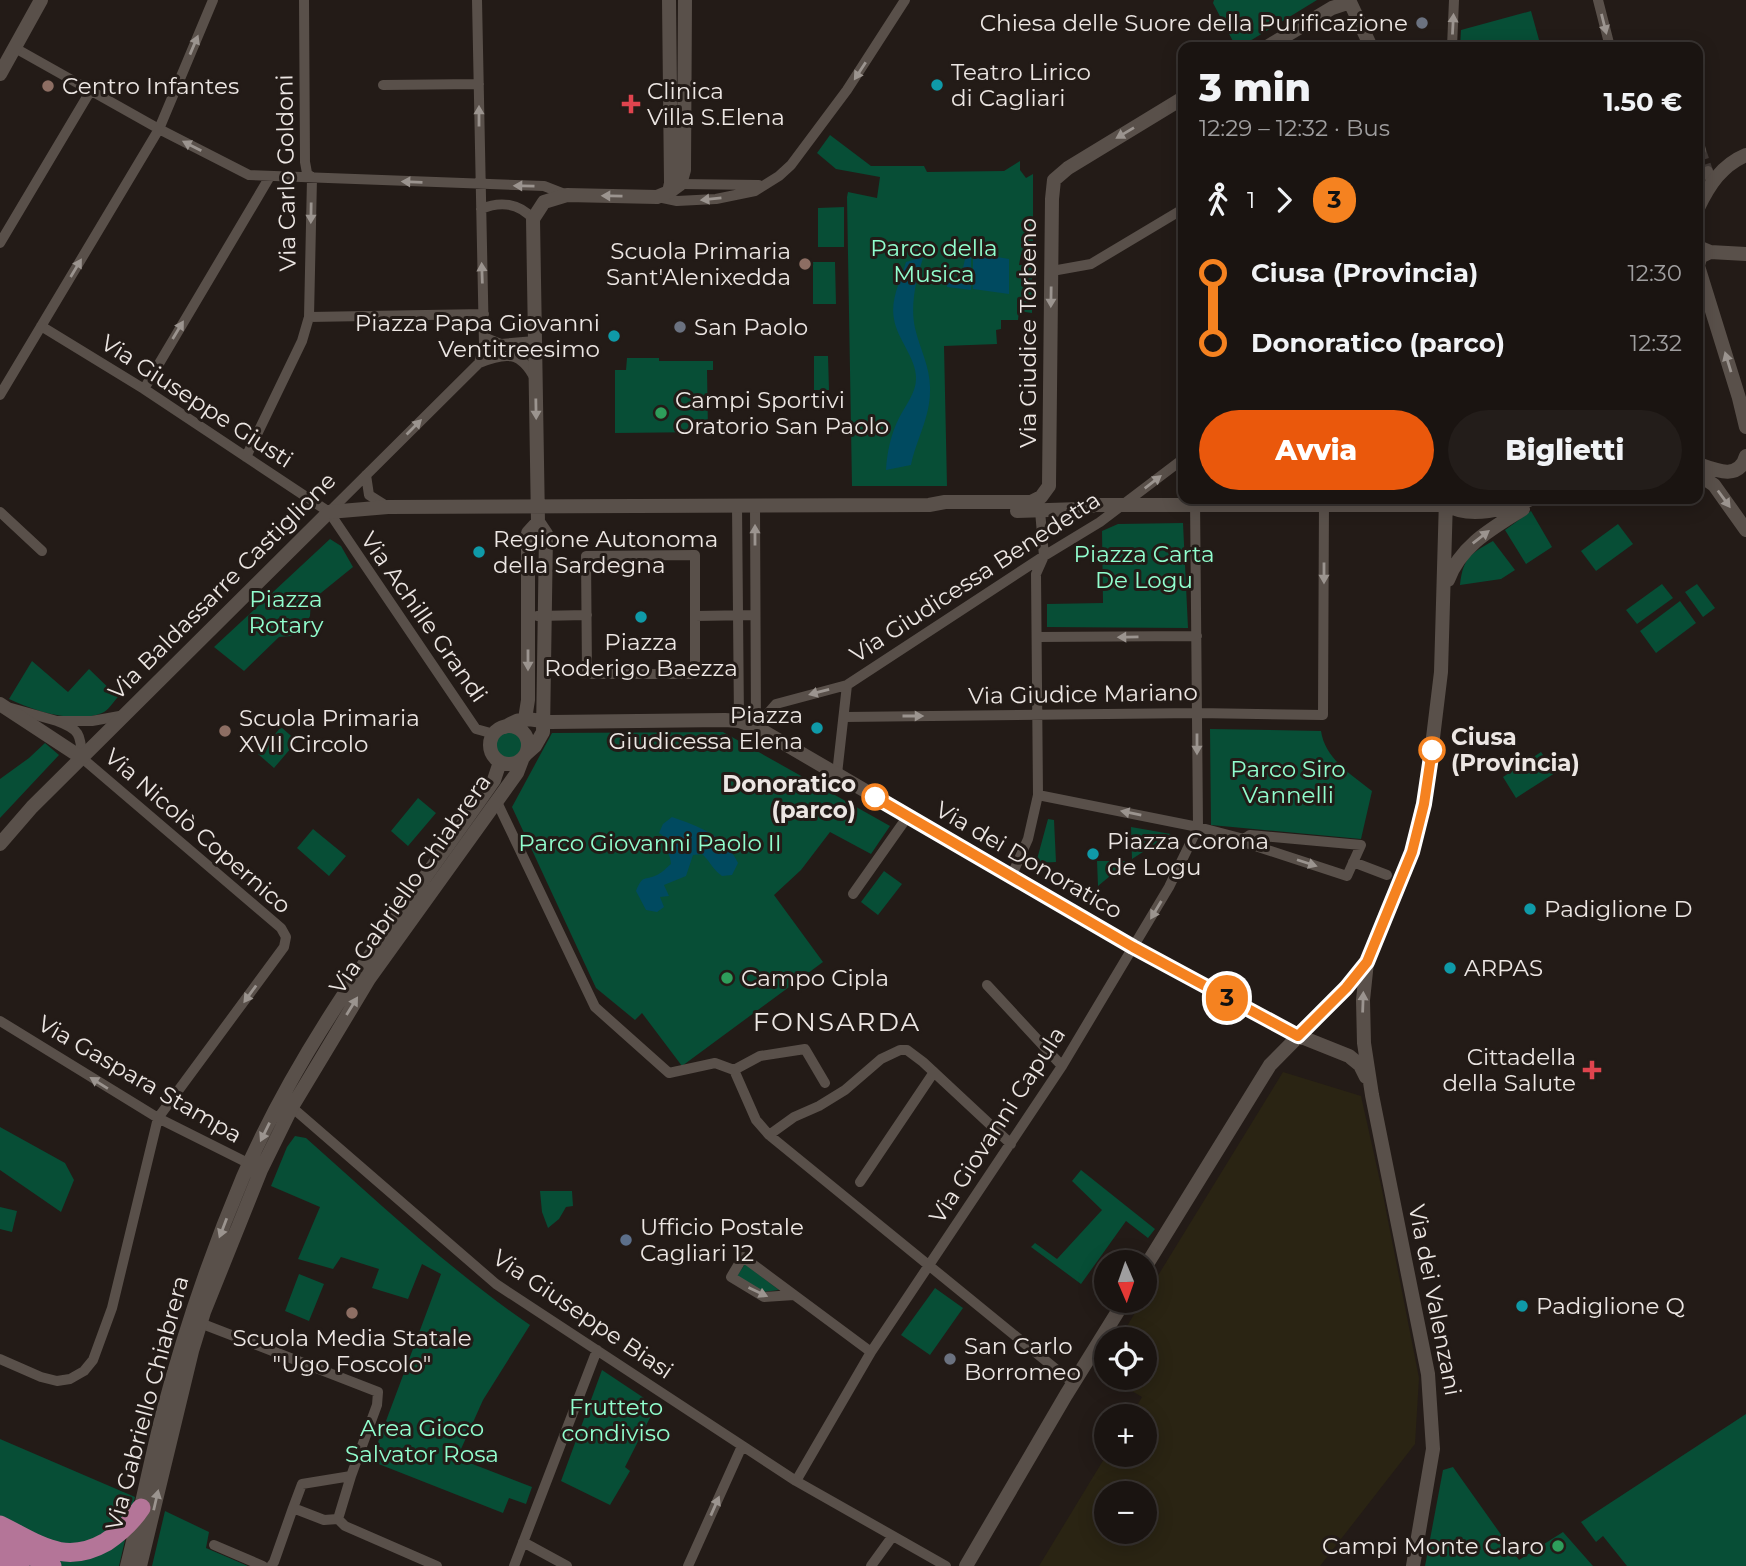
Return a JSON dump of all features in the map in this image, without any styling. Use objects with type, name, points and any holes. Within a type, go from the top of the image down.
[{"type":"highway","points":[[0,1540],[50,1557],[74,1555],[93,1550],[125,1529],[141,1508]]},
{"type":"highway","points":[[0,1525],[50,1557]]},
{"type":"highway","points":[[0,1556],[20,1566]]},
{"type":"street","points":[[0,74],[41,0]]},
{"type":"street","points":[[0,395],[159,129],[213,0]]},
{"type":"street","name":"Via Carlo Goldoni","points":[[246,457],[303,341],[309,317],[312,178],[307,173],[305,162],[304,0]]},
{"type":"street","points":[[477,0],[484,314],[484,345],[479,363]]},
{"type":"street","points":[[669,0],[669,191],[677,201],[716,200],[755,191],[779,176],[791,165],[832,111],[905,0]]},
{"type":"street","points":[[669,191],[684,170],[685,0]]},
{"type":"street","points":[[895,0],[896,13]]},
{"type":"street","points":[[1452,42],[1454,0]]},
{"type":"street","points":[[1598,0],[1609,42]]},
{"type":"street","points":[[1275,42],[1332,8],[1348,2],[1368,42]]},
{"type":"street","points":[[15,48],[159,129],[249,175],[269,178],[544,186],[567,195]]},
{"type":"street","points":[[383,85],[479,84]]},
{"type":"street","points":[[0,243],[91,90]]},
{"type":"street","name":"Via Giudice Torbeno","points":[[1049,486],[1054,180],[1068,168],[1178,101]]},
{"type":"street","points":[[1703,195],[1710,176],[1746,155]]},
{"type":"street","points":[[144,389],[269,178]]},
{"type":"street","points":[[544,722],[546,534],[538,522],[533,219],[544,202],[567,195],[762,185]]},
{"type":"street","points":[[481,209],[508,204],[518,207],[533,219]]},
{"type":"street","points":[[1052,271],[1091,264],[1178,212]]},
{"type":"street","points":[[1703,252],[1746,254]]},
{"type":"street","points":[[1703,289],[1746,427]]},
{"type":"street","points":[[309,317],[484,314]]},
{"type":"street","name":"Via Giuseppe Giusti","points":[[41,326],[144,389],[328,512]]},
{"type":"street","points":[[484,337],[501,344],[535,341]]},
{"type":"street","points":[[479,363],[500,356],[516,357],[527,366],[536,380]]},
{"type":"street","name":"Via Baldassarre Castiglione","points":[[0,844],[32,807],[479,363]]},
{"type":"street","points":[[1703,466],[1722,472],[1732,472],[1739,468],[1746,456]]},
{"type":"street","name":"Via Giudicessa Benedetta","points":[[756,701],[776,704],[847,685],[1100,522],[1178,463]]},
{"type":"street","points":[[366,475],[369,495],[388,507]]},
{"type":"street","points":[[1703,477],[1714,485],[1746,530]]},
{"type":"street","points":[[328,512],[388,507],[929,505],[945,502],[1031,502],[1041,497],[1049,486],[1059,499],[1096,506]]},
{"type":"street","points":[[929,505],[944,510],[1040,511],[1178,503]]},
{"type":"street","points":[[1195,504],[1198,827]]},
{"type":"street","name":"Via Giudice Mariano","points":[[845,717],[1197,713],[1322,715],[1324,504]]},
{"type":"street","points":[[1156,1250],[1270,1065],[1346,988],[1367,962],[1412,852],[1422,814],[1440,685],[1448,504]]},
{"type":"street","points":[[1450,504],[1455,510],[1494,510],[1519,504]]},
{"type":"street","points":[[1445,587],[1452,568],[1462,554],[1494,527],[1529,504]]},
{"type":"street","points":[[737,505],[739,721]]},
{"type":"street","points":[[755,506],[756,726]]},
{"type":"street","points":[[1011,877],[1028,839],[1038,795],[1036,574],[1044,556],[1040,511]]},
{"type":"street","points":[[0,512],[42,551]]},
{"type":"street","name":"Via Achille Grandi","points":[[328,512],[476,729],[500,730]]},
{"type":"street","points":[[500,730],[517,728],[523,732],[528,745],[524,757],[513,764],[500,762],[491,750],[491,739],[500,730],[515,720],[524,719],[528,700],[528,533],[538,522]]},
{"type":"street","points":[[695,555],[695,674],[587,674],[587,615],[586,556],[695,555]]},
{"type":"street","points":[[738,569],[755,569]]},
{"type":"street","points":[[528,617],[587,615]]},
{"type":"street","points":[[695,616],[755,615]]},
{"type":"street","points":[[1037,637],[1197,636]]},
{"type":"street","points":[[837,774],[847,685]]},
{"type":"street","points":[[0,704],[70,726],[81,739],[82,758]]},
{"type":"street","points":[[0,704],[82,758]]},
{"type":"street","points":[[756,726],[776,704]]},
{"type":"street","points":[[57,721],[92,721],[125,715]]},
{"type":"street","name":"Via dei Donoratico","points":[[524,719],[536,718],[544,722],[739,721],[756,726],[1133,947],[1298,1036],[1355,1060],[1363,1070],[1372,1095]]},
{"type":"street","name":"Via Gabriello Chiabrera","points":[[287,1103],[369,979],[517,773],[524,757],[539,739],[544,722]]},
{"type":"street","name":"Via Nicolò Copernico","points":[[82,758],[281,928],[286,937],[284,947],[158,1118]]},
{"type":"street","name":"Via Gabriello Chiabrera","points":[[127,1566],[164,1411],[198,1293],[255,1167],[342,998],[494,780],[500,762]]},
{"type":"street","points":[[1038,795],[1198,827],[1244,839],[1249,844],[1347,876],[1361,845],[1250,835],[1244,839]]},
{"type":"street","points":[[496,800],[595,1007],[669,1073],[715,1063],[734,1070],[756,1120],[769,1135],[1073,1383]]},
{"type":"street","points":[[853,894],[908,816]]},
{"type":"street","name":"Via Giovanni Capula","points":[[796,1480],[871,1352],[931,1266],[1062,1066],[1169,887],[1198,827]]},
{"type":"street","points":[[1353,862],[1387,875]]},
{"type":"street","name":"Via dei Valenzani","points":[[1367,962],[1363,1000],[1364,1043],[1432,1406],[1433,1449],[1413,1566]]},
{"type":"street","points":[[987,985],[1062,1066]]},
{"type":"street","name":"Via Gaspara Stampa","points":[[0,1021],[158,1118],[255,1167]]},
{"type":"street","points":[[734,1070],[760,1056],[805,1049],[825,1083]]},
{"type":"street","points":[[769,1135],[794,1117],[845,1090],[881,1059],[907,1050],[1011,1144]]},
{"type":"street","points":[[860,1182],[934,1072]]},
{"type":"street","name":"Via Giuseppe Biasi","points":[[287,1103],[496,1284],[742,1447],[892,1537],[946,1566]]},
{"type":"street","points":[[0,1359],[57,1381],[70,1379],[84,1371],[93,1360],[112,1308],[158,1118]]},
{"type":"street","name":"Via Gabriello Chiabrera","points":[[140,1566],[177,1404],[200,1324],[255,1167]]},
{"type":"street","points":[[794,1295],[764,1297],[731,1277],[743,1257],[871,1352]]},
{"type":"street","points":[[966,1566],[1117,1313]]},
{"type":"street","points":[[200,1324],[378,1392],[377,1405],[338,1518]]},
{"type":"street","points":[[514,1566],[597,1350]]},
{"type":"street","points":[[688,1566],[742,1447]]},
{"type":"street","points":[[271,1566],[302,1484],[351,1476]]},
{"type":"street","points":[[293,1508],[324,1520],[338,1518]]},
{"type":"street","points":[[338,1518],[345,1526],[437,1566]]},
{"type":"street","points":[[871,1566],[892,1537]]},
{"type":"street","points":[[523,1542],[567,1566]]},
{"type":"street","points":[[214,1545],[263,1566]]},
{"type":"shaded area","points":[[1283,1072],[1361,1096],[1419,1378],[1415,1444],[1320,1566],[1039,1566],[1099,1467],[1157,1467],[1157,1404],[1138,1404],[1142,1397],[1130,1390],[1157,1390],[1157,1327],[1126,1327],[1135,1313],[1157,1313],[1157,1277]]},
{"type":"green space","points":[[1214,0],[1317,0],[1248,42],[1233,42],[1213,3]]},
{"type":"green space","points":[[1531,11],[1540,42],[1460,42],[1461,30]]},
{"type":"green space","name":"Parco della Musica","points":[[830,135],[871,166],[924,166],[927,172],[1004,171],[1020,161],[1020,170],[1026,178],[1033,174],[1033,259],[1021,254],[1019,265],[1032,266],[1032,313],[1019,311],[1018,320],[1001,320],[1001,329],[996,330],[997,344],[944,346],[947,486],[852,486],[847,197],[848,192],[877,198],[880,177],[836,169],[817,153]]},
{"type":"green space","points":[[844,207],[844,247],[818,247],[818,208]]},
{"type":"green space","points":[[813,262],[835,262],[836,304],[813,304]]},
{"type":"green space","points":[[814,356],[828,356],[829,390],[814,390]]},
{"type":"green space","name":"Campi Sportivi Oratorio San Paolo","points":[[627,358],[713,361],[713,370],[707,370],[708,432],[615,433],[615,370],[626,370]]},
{"type":"green space","points":[[1531,511],[1552,547],[1526,564],[1505,530]]},
{"type":"green space","name":"Piazza Carta De Logu","points":[[1183,523],[1188,628],[1047,627],[1047,604],[1103,603],[1102,531],[1118,524]]},
{"type":"green space","points":[[1618,524],[1633,544],[1596,571],[1581,551]]},
{"type":"green space","name":"Piazza Rotary","points":[[330,539],[341,546],[353,567],[311,601],[310,616],[303,629],[291,636],[279,637],[244,671],[214,647]]},
{"type":"green space","points":[[1493,541],[1515,570],[1501,579],[1460,585],[1463,569],[1469,558]]},
{"type":"green space","points":[[1662,584],[1673,598],[1637,624],[1626,610]]},
{"type":"green space","points":[[1697,584],[1715,608],[1703,617],[1685,592]]},
{"type":"green space","points":[[1680,601],[1696,623],[1656,653],[1640,631]]},
{"type":"green space","points":[[32,661],[68,692],[89,669],[118,697],[102,713],[79,717],[42,712],[9,699]]},
{"type":"green space","points":[[281,727],[297,741],[274,768],[258,754]]},
{"type":"green space","points":[[502,728],[519,730],[527,740],[528,745],[513,764],[503,763],[495,758],[491,749],[491,739]]},
{"type":"green space","name":"Parco Siro Vannelli","points":[[1210,729],[1321,731],[1334,758],[1372,791],[1361,839],[1211,825]]},
{"type":"green space","name":"Parco Giovanni Paolo II","points":[[723,732],[890,826],[871,854],[830,832],[801,870],[774,895],[823,962],[682,1066],[642,1013],[635,1020],[596,988],[512,807],[552,733]]},
{"type":"green space","points":[[45,743],[59,755],[0,818],[0,779]]},
{"type":"green space","points":[[1541,752],[1555,773],[1516,798],[1503,777]]},
{"type":"green space","points":[[418,798],[436,813],[408,846],[391,831]]},
{"type":"green space","points":[[1048,819],[1054,820],[1056,862],[1036,863]]},
{"type":"green space","points":[[1131,827],[1171,834],[1132,859]]},
{"type":"green space","points":[[313,829],[346,856],[329,876],[297,848]]},
{"type":"green space","points":[[1097,861],[1128,861],[1098,886]]},
{"type":"green space","points":[[884,871],[902,884],[878,915],[861,902]]},
{"type":"green space","points":[[0,1127],[65,1163],[74,1180],[61,1212],[0,1170]]},
{"type":"green space","name":"Area Gioco Salvator Rosa","points":[[295,1136],[306,1138],[443,1259],[530,1325],[483,1400],[457,1458],[532,1487],[526,1504],[509,1498],[503,1513],[371,1461],[441,1274],[422,1264],[408,1299],[372,1288],[379,1269],[341,1257],[333,1269],[298,1259],[320,1207],[271,1186],[287,1147]]},
{"type":"green space","points":[[1081,1170],[1155,1229],[1148,1238],[1126,1221],[1105,1250],[1094,1250],[1094,1266],[1081,1284],[1031,1247],[1035,1243],[1057,1259],[1102,1210],[1072,1181]]},
{"type":"green space","points":[[540,1191],[572,1191],[573,1206],[566,1207],[559,1219],[548,1228],[542,1212]]},
{"type":"green space","points":[[0,1207],[17,1211],[12,1232],[0,1229]]},
{"type":"green space","points":[[745,1264],[779,1290],[763,1292],[737,1276]]},
{"type":"green space","points":[[299,1274],[324,1284],[309,1321],[285,1311]]},
{"type":"green space","points":[[935,1288],[963,1308],[930,1355],[901,1335]]},
{"type":"green space","name":"Frutteto condiviso","points":[[602,1370],[656,1406],[625,1467],[630,1471],[610,1505],[561,1481]]},
{"type":"green space","points":[[1746,1414],[1746,1566],[1627,1566],[1603,1536],[1596,1542],[1581,1522]]},
{"type":"green space","points":[[0,1439],[135,1497],[119,1566],[0,1566]]},
{"type":"green space","points":[[1453,1467],[1519,1560],[1563,1532],[1593,1566],[1425,1566],[1443,1470]]},
{"type":"green space","points":[[165,1511],[209,1532],[206,1548],[248,1566],[152,1566]]},
{"type":"water","points":[[973,253],[1009,259],[1009,294],[973,289]]},
{"type":"water","points":[[966,255],[971,256],[971,290],[947,287],[946,276],[960,280]]},
{"type":"water","points":[[923,258],[914,293],[913,310],[917,336],[929,375],[929,401],[911,465],[886,470],[894,430],[916,384],[913,364],[896,326],[893,304],[906,262]]},
{"type":"water","points":[[672,817],[701,828],[719,839],[738,863],[732,875],[722,876],[702,854],[693,855],[686,876],[664,885],[669,896],[660,897],[664,907],[657,912],[646,910],[636,891],[642,880],[659,874],[671,864],[663,836],[659,833],[663,824]]},
{"type":"tunnel","points":[[1703,156],[1708,171]]},
{"type":"bus line","name":"3","points":[[875,797],[1133,947],[1298,1036],[1346,988],[1367,962],[1412,852],[1424,804],[1432,750]]},
{"type":"place","name":"Chiesa delle Suore della Purificazione","points":[[1422,23]]},
{"type":"place","name":"Teatro Lirico di Cagliari","points":[[937,85]]},
{"type":"place","name":"Centro Infantes","points":[[48,86]]},
{"type":"place","name":"Clinica Villa S.Elena","points":[[631,104]]},
{"type":"place","name":"Scuola Primaria Sant'Alenixedda","points":[[805,264]]},
{"type":"place","name":"San Paolo","points":[[680,327]]},
{"type":"place","name":"Piazza Papa Giovanni Ventitreesimo","points":[[614,336]]},
{"type":"place","name":"Campi Sportivi Oratorio San Paolo","points":[[661,413]]},
{"type":"place","name":"Regione Autonoma della Sardegna","points":[[479,552]]},
{"type":"place","name":"Piazza Roderigo Baezza","points":[[641,617]]},
{"type":"place","name":"Piazza Giudicessa Elena","points":[[817,728]]},
{"type":"place","name":"Scuola Primaria XVII Circolo","points":[[225,731]]},
{"type":"place","name":"Ciusa (Provincia)","points":[[1432,750]]},
{"type":"place","name":"Donoratico (parco)","points":[[875,797]]},
{"type":"place","name":"Piazza Corona de Logu","points":[[1093,854]]},
{"type":"place","name":"Padiglione D","points":[[1530,909]]},
{"type":"place","name":"ARPAS","points":[[1450,968]]},
{"type":"place","name":"Campo Cipla","points":[[727,978]]},
{"type":"place","name":"Cittadella della Salute","points":[[1592,1070]]},
{"type":"place","name":"Ufficio Postale Cagliari 12","points":[[626,1240]]},
{"type":"place","name":"Padiglione Q","points":[[1522,1306]]},
{"type":"place","name":"Scuola Media Statale \"Ugo Foscolo\"","points":[[352,1313]]},
{"type":"place","name":"San Carlo Borromeo","points":[[950,1359]]},
{"type":"place","name":"Campi Monte Claro","points":[[1558,1546]]},
{"type":"district","name":"FONSARDA","points":[[837,1022]]}]
